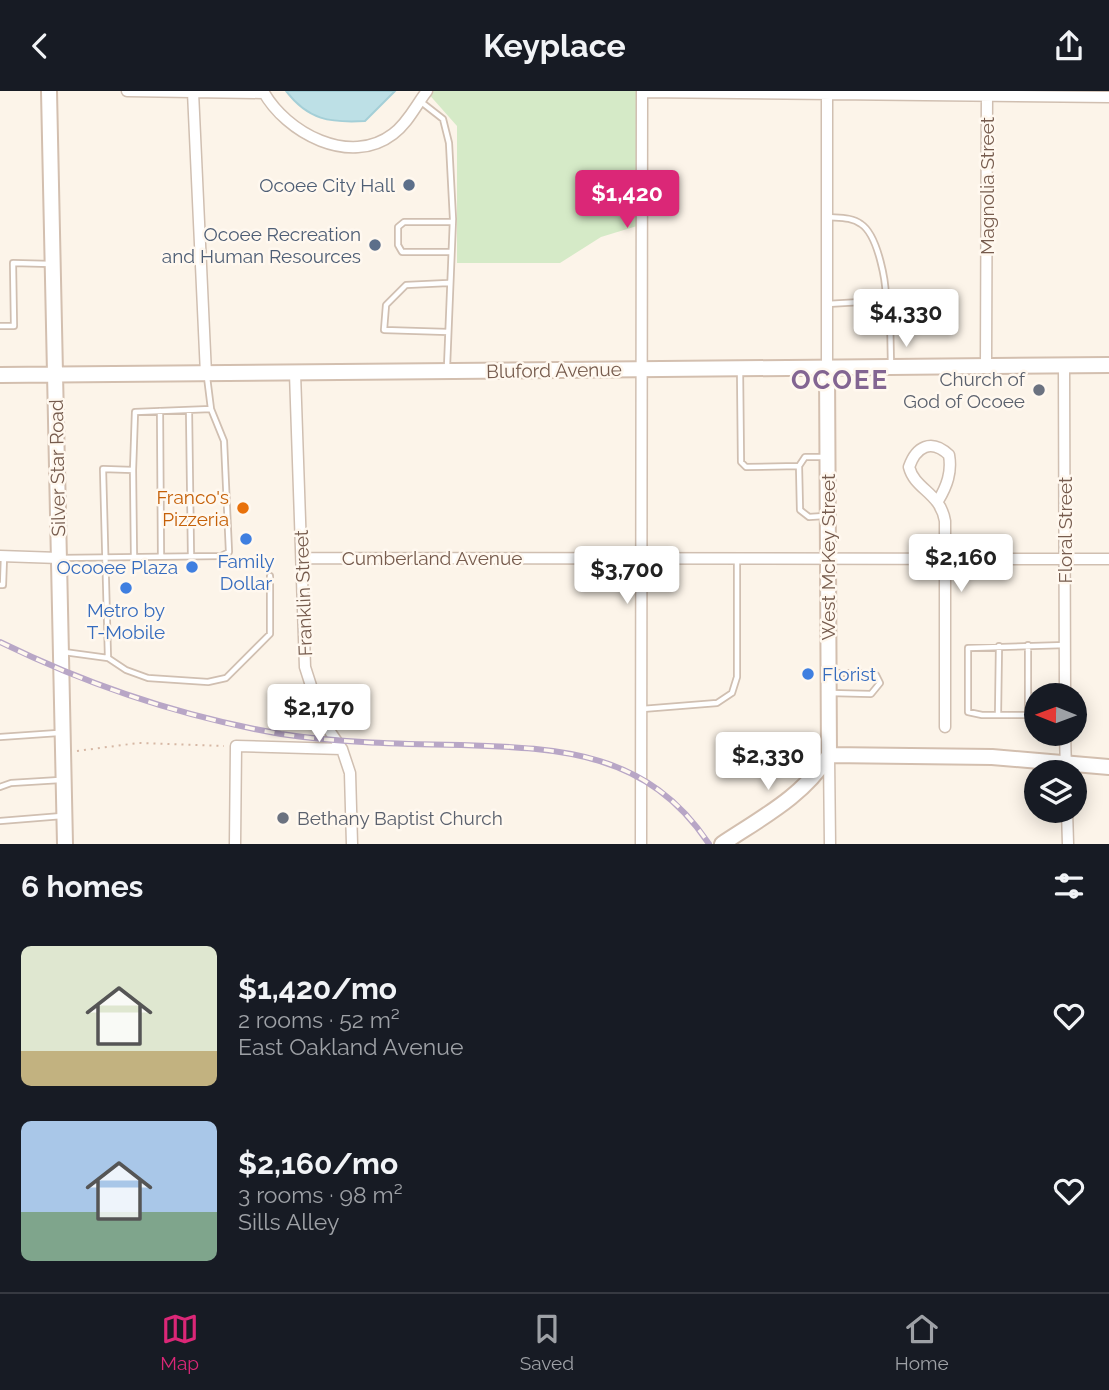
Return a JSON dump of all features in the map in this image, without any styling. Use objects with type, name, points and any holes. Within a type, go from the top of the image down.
[{"type":"street","name":"Silver Star Road","points":[[49,91],[65,844]]},
{"type":"street","points":[[127,91],[263,92],[282,117],[305,135],[341,146],[366,148],[393,135],[427,91]]},
{"type":"street","points":[[641,844],[642,91],[987,93],[1109,97]]},
{"type":"street","points":[[193,92],[206,374]]},
{"type":"street","points":[[827,93],[827,367]]},
{"type":"street","name":"Magnolia Street","points":[[986,365],[987,93]]},
{"type":"street","name":"Floral Street","points":[[1064,365],[1065,683]]},
{"type":"street","name":"Bluford Avenue","points":[[0,375],[1109,365]]},
{"type":"street","name":"West McKey Street","points":[[827,367],[830,844]]},
{"type":"street","name":"Franklin Street","points":[[295,373],[305,667],[322,720],[342,749],[351,773],[352,844]]},
{"type":"street","points":[[938,501],[951,468],[949,455],[934,446],[923,446],[918,449],[909,467],[916,481],[938,501],[945,521],[945,727]]},
{"type":"street","points":[[2,556],[59,558]]},
{"type":"street","name":"Cumberland Avenue","points":[[302,558],[1109,559]]},
{"type":"street","points":[[235,844],[236,746],[342,749]]},
{"type":"street","points":[[722,844],[743,837],[799,793],[817,775],[829,751],[992,757],[1024,761]]},
{"type":"street","points":[[1087,767],[1109,767]]},
{"type":"street","points":[[1067,823],[1068,844]]},
{"type":"lane","points":[[420,100],[443,119],[446,128],[452,222],[447,372]]},
{"type":"lane","points":[[827,217],[847,218],[862,224],[872,238],[887,291],[885,304],[890,314],[891,366]]},
{"type":"lane","points":[[450,252],[402,252],[398,245],[398,227],[404,222],[452,222]]},
{"type":"lane","points":[[0,326],[14,326],[13,263],[52,264]]},
{"type":"lane","points":[[448,283],[406,285],[386,305],[384,330],[448,332]]},
{"type":"lane","points":[[827,304],[878,301],[885,304]]},
{"type":"lane","points":[[740,368],[741,462],[746,467],[799,466]]},
{"type":"lane","points":[[59,558],[221,556],[229,552],[224,441],[211,409],[206,374]]},
{"type":"lane","points":[[134,557],[135,412],[211,409]]},
{"type":"lane","points":[[189,410],[191,556]]},
{"type":"lane","points":[[160,411],[161,557]]},
{"type":"lane","points":[[827,457],[805,457],[799,466],[800,510],[803,515],[828,516]]},
{"type":"lane","points":[[108,657],[103,470],[133,470]]},
{"type":"lane","points":[[0,585],[4,585],[2,556]]},
{"type":"lane","points":[[642,709],[717,703],[732,692],[737,677],[737,559]]},
{"type":"lane","points":[[60,652],[108,657],[126,670],[148,678],[208,682],[226,678],[262,646],[270,634],[270,576]]},
{"type":"lane","points":[[1028,645],[1028,683]]},
{"type":"lane","points":[[1024,715],[968,712],[968,648],[1066,645]]},
{"type":"lane","points":[[998,715],[999,646]]},
{"type":"lane","points":[[829,673],[870,673],[876,675],[880,683],[871,694],[829,694]]},
{"type":"lane","points":[[0,737],[63,733]]},
{"type":"lane","points":[[0,787],[11,783],[64,780]]},
{"type":"lane","points":[[0,821],[65,816]]},
{"type":"path","points":[[63,754],[138,743],[236,746]]},
{"type":"green space","points":[[426,91],[637,91],[637,226],[601,237],[560,263],[457,263],[457,126]]},
{"type":"water","points":[[286,91],[395,91],[365,121],[352,121],[330,120],[311,114]]},
{"type":"railway","points":[[0,642],[103,686],[173,709],[244,727],[349,741],[534,749],[568,753],[600,761],[630,773],[659,790],[685,813],[709,844]]},
{"type":"place","name":"Ocoee City Hall","points":[[409,185]]},
{"type":"place","name":"Ocoee Recreation and Human Resources","points":[[375,245]]},
{"type":"place","name":"Church of God of Ocoee","points":[[1039,390]]},
{"type":"place","name":"Franco's Pizzeria","points":[[243,508]]},
{"type":"place","name":"Family Dollar","points":[[246,539]]},
{"type":"place","name":"Ocooee Plaza","points":[[192,567]]},
{"type":"place","name":"Metro by T-Mobile","points":[[126,588]]},
{"type":"place","name":"Florist","points":[[808,674]]},
{"type":"place","name":"Bethany Baptist Church","points":[[283,818]]},
{"type":"district","name":"OCOEE","points":[[840,380]]}]
